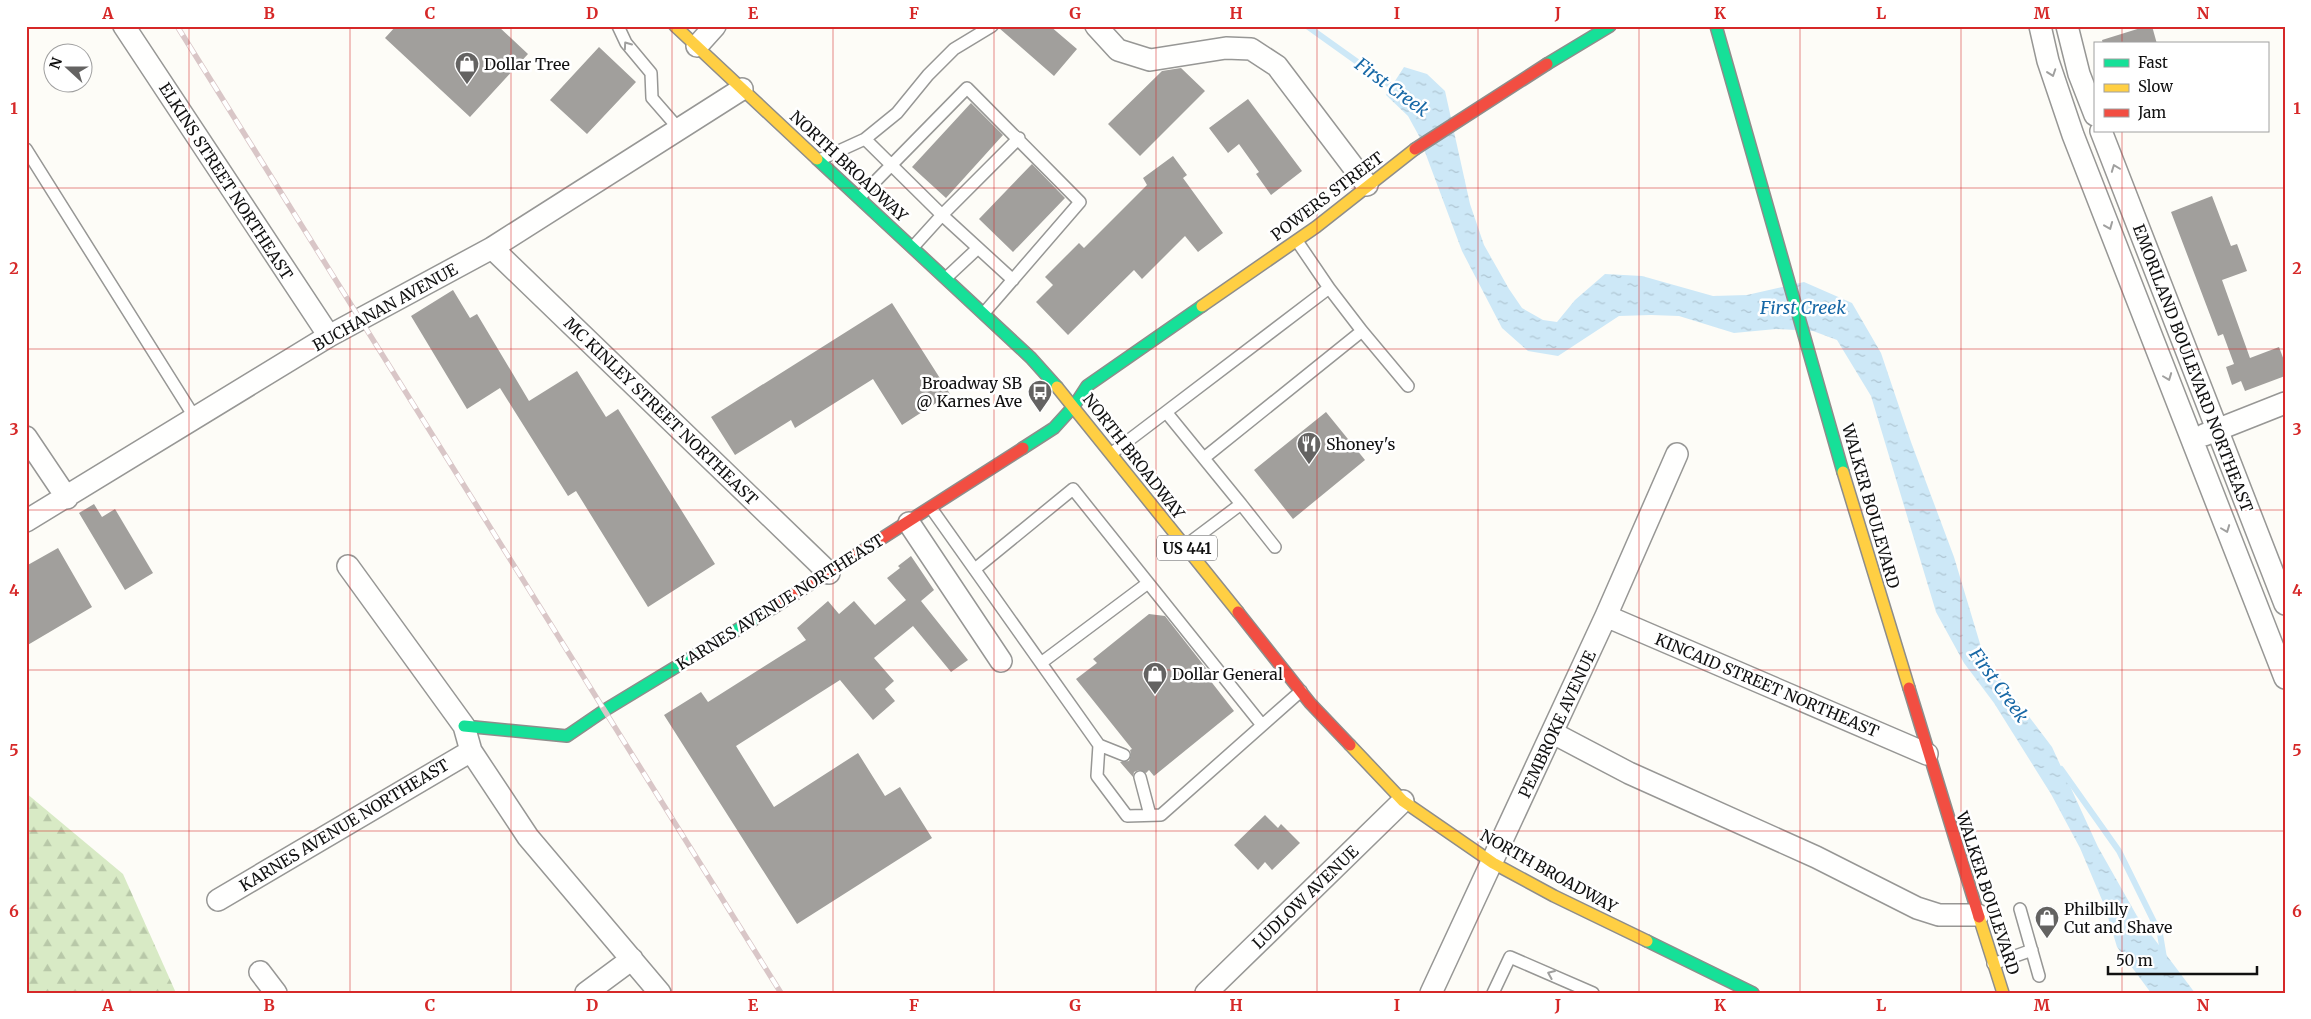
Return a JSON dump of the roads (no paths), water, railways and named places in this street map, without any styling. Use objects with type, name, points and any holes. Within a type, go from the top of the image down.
[{"type":"street","name":"ELKINS STREET NORTHEAST","points":[[124,26],[329,336]]},
{"type":"street","name":"NORTH BROADWAY","points":[[675,26],[1031,358],[1074,406],[1110,454],[1301,692],[1404,801],[1493,863],[1554,896],[1753,993]]},
{"type":"street","points":[[697,46],[715,26]]},
{"type":"street","points":[[1096,26],[1118,50],[1150,60],[1226,48],[1251,49],[1277,66],[1367,185]]},
{"type":"street","name":"POWERS STREET","points":[[1074,406],[1087,386],[1297,240],[1417,148],[1458,120],[1610,26]]},
{"type":"street","name":"WALKER BOULEVARD","points":[[1716,26],[1855,512],[2003,993]]},
{"type":"street","points":[[2040,26],[2048,61],[2073,135],[2285,678]]},
{"type":"street","points":[[2067,26],[2079,74],[2094,112]]},
{"type":"street","name":"BUCHANAN AVENUE","points":[[26,521],[67,498],[329,336],[492,248],[742,89]]},
{"type":"street","name":"EMORILAND BOULEVARD NORTHEAST","points":[[2101,132],[2285,604]]},
{"type":"street","name":"MC KINLEY STREET NORTHEAST","points":[[492,248],[829,573]]},
{"type":"street","points":[[2192,440],[2285,403]]},
{"type":"street","name":"KARNES AVENUE NORTHEAST","points":[[464,726],[567,736],[605,710],[909,523],[1054,428],[1074,406]]},
{"type":"street","points":[[26,437],[67,498]]},
{"type":"street","name":"PEMBROKE AVENUE","points":[[1431,993],[1553,733],[1677,454]]},
{"type":"street","points":[[909,523],[1001,661]]},
{"type":"street","points":[[348,566],[464,726],[471,751],[528,837],[660,993]]},
{"type":"street","name":"KINCAID STREET NORTHEAST","points":[[1606,616],[1928,754]]},
{"type":"street","points":[[1553,733],[1629,773],[1816,857],[1917,908],[1939,915],[1978,915]]},
{"type":"street","name":"KARNES AVENUE NORTHEAST","points":[[218,900],[471,751]]},
{"type":"street","name":"LUDLOW AVENUE","points":[[1206,993],[1404,801]]},
{"type":"street","points":[[586,993],[632,959]]},
{"type":"street","points":[[260,972],[276,993]]},
{"type":"lane","points":[[618,26],[626,43],[651,73],[652,98],[679,129]]},
{"type":"lane","points":[[819,160],[864,138],[898,113],[928,75],[954,49],[992,26]]},
{"type":"lane","points":[[860,197],[967,88],[1019,138],[1080,202],[984,313]]},
{"type":"lane","points":[[864,138],[890,166],[1013,280]]},
{"type":"lane","points":[[913,247],[942,215],[1019,138]]},
{"type":"lane","points":[[26,149],[195,418]]},
{"type":"lane","points":[[1297,240],[1329,288],[1408,386]]},
{"type":"lane","points":[[946,278],[978,248]]},
{"type":"lane","points":[[1110,454],[1329,288]]},
{"type":"lane","points":[[1204,458],[1362,331]]},
{"type":"lane","points":[[1166,412],[1275,546]]},
{"type":"lane","points":[[974,570],[1073,489],[1262,725]]},
{"type":"lane","points":[[1185,546],[1241,504]]},
{"type":"lane","points":[[931,508],[1099,745],[1124,755]]},
{"type":"lane","points":[[1041,663],[1148,583]]},
{"type":"lane","points":[[1099,745],[1097,776],[1127,816],[1161,815],[1301,692]]},
{"type":"lane","points":[[1140,777],[1150,815]]},
{"type":"lane","points":[[2020,909],[2039,976]]},
{"type":"lane","points":[[1993,964],[2032,950]]},
{"type":"lane","points":[[1493,993],[1510,957],[1577,989],[1593,993]]},
{"type":"water","name":"First Creek","points":[[1404,67],[1427,74],[1445,91],[1470,204],[1484,245],[1522,308],[1543,320],[1557,322],[1575,300],[1605,274],[1642,276],[1713,296],[1747,295],[1804,282],[1852,303],[1881,353],[1911,442],[1954,557],[1984,657],[2052,747],[2098,847],[2137,916],[2195,993],[2151,993],[2117,947],[2105,907],[2080,848],[2051,794],[1994,703],[1964,663],[1936,612],[1871,396],[1837,340],[1813,331],[1776,329],[1734,333],[1679,316],[1619,316],[1558,356],[1528,351],[1502,328],[1462,251],[1419,136],[1408,116],[1386,95]]},
{"type":"waterway","name":"First Creek","points":[[1307,26],[1398,91]]},
{"type":"waterway","name":"First Creek","points":[[2061,769],[2119,851],[2160,934],[2164,958]]},
{"type":"railway","points":[[177,26],[781,993]]},
{"type":"place","name":"Dollar Tree","points":[[467,85]]},
{"type":"place","name":"Broadway SB @ Karnes Ave","points":[[1040,413]]},
{"type":"place","name":"Shoney's","points":[[1309,465]]},
{"type":"place","name":"Dollar General","points":[[1155,695]]},
{"type":"place","name":"Philbilly Cut and Shave","points":[[2047,939]]}]
